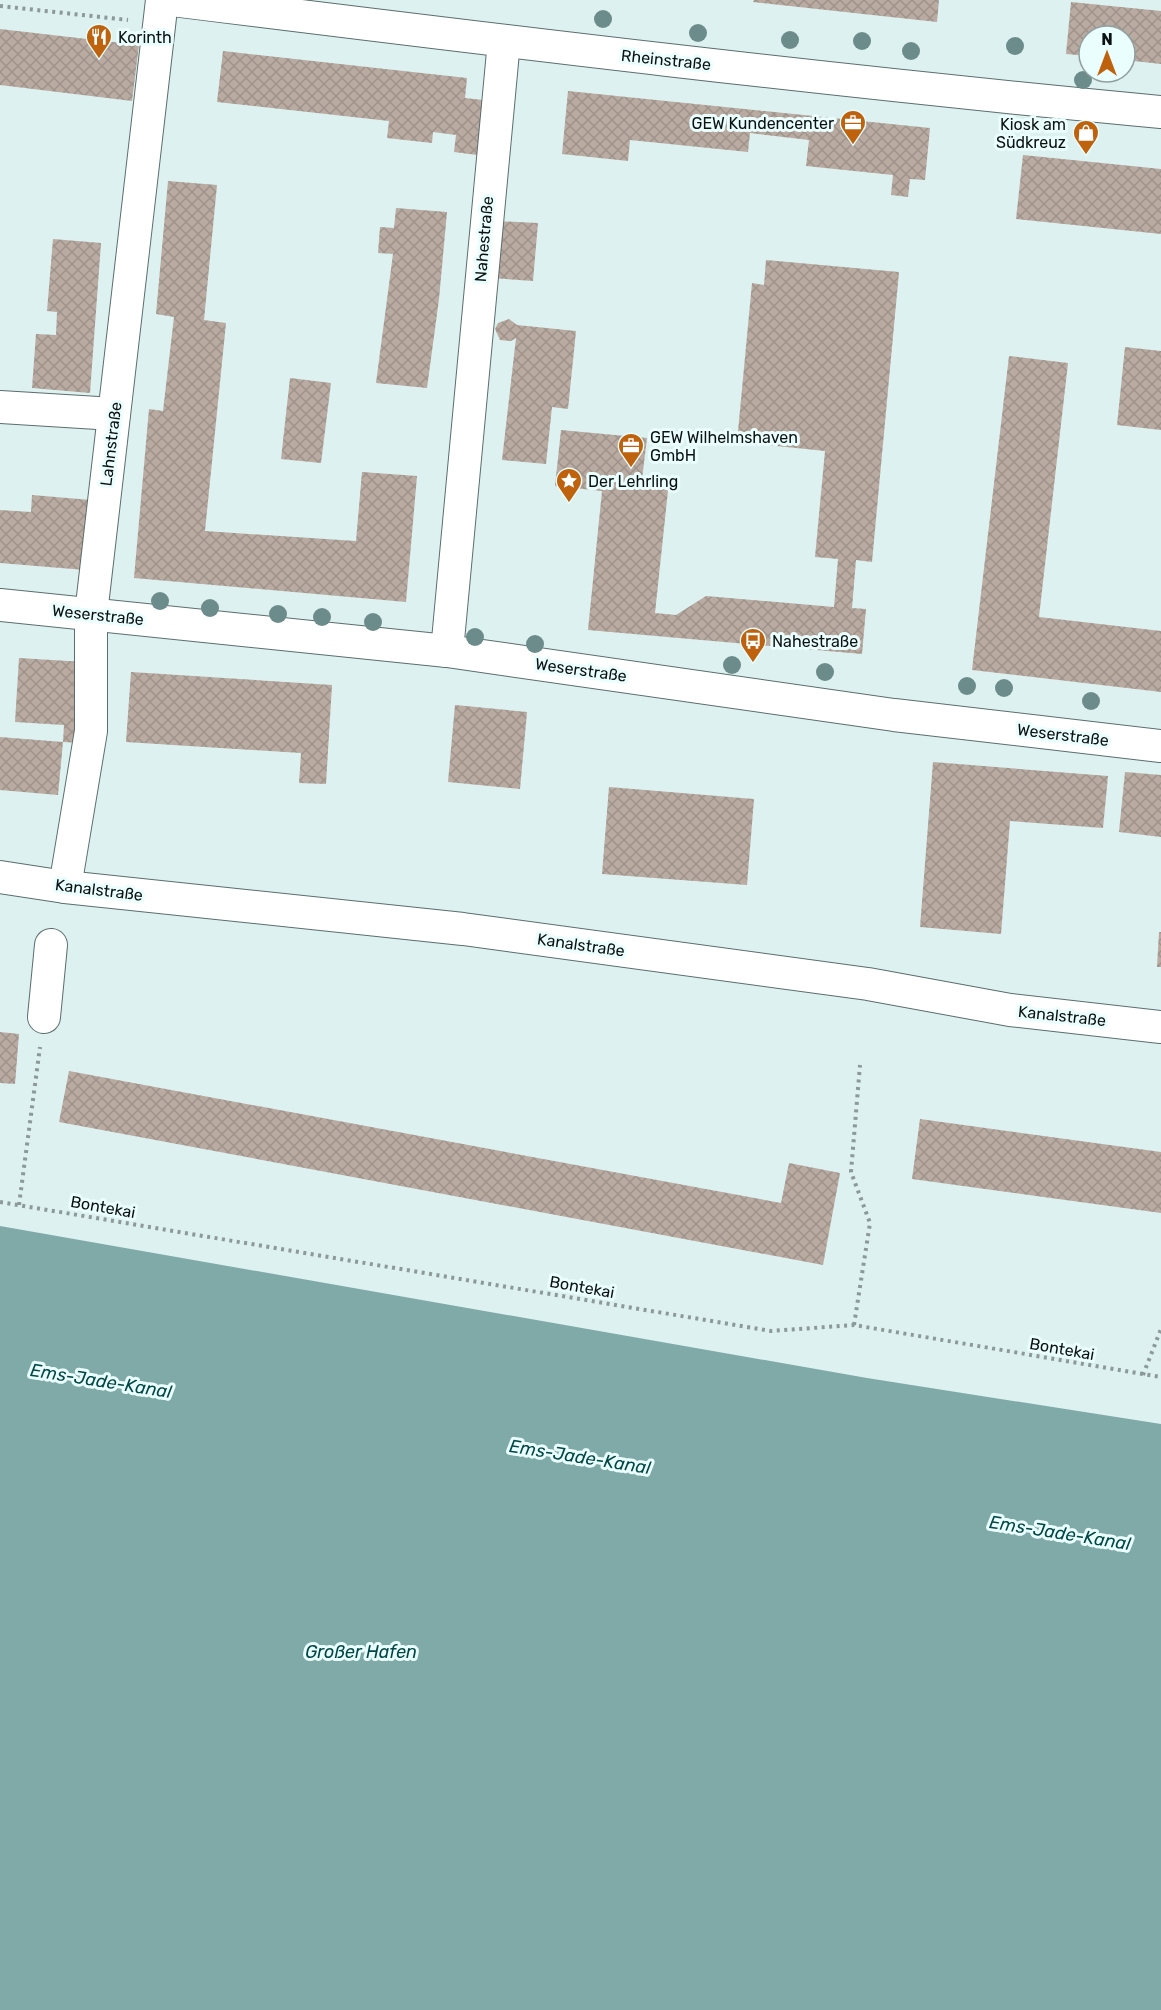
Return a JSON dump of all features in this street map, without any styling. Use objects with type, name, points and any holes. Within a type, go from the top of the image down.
[{"type":"street","name":"Lahnstraße","points":[[65,887],[91,730],[91,614],[162,0]]},
{"type":"street","name":"Rheinstraße","points":[[171,0],[504,42],[950,92],[1161,112]]},
{"type":"street","name":"Nahestraße","points":[[447,651],[504,42]]},
{"type":"street","points":[[0,407],[114,414]]},
{"type":"street","name":"Weserstraße","points":[[0,606],[447,651],[894,715],[1161,746]]},
{"type":"street","name":"Kanalstraße","points":[[0,877],[65,887],[463,929],[868,984],[1010,1010],[1161,1027]]},
{"type":"street","points":[[44,1017],[51,945]]},
{"type":"path","points":[[19,1205],[44,1017]]},
{"type":"path","points":[[854,1325],[870,1223],[851,1172],[860,1065]]},
{"type":"path","name":"Bontekai","points":[[0,1202],[771,1331],[854,1325],[1161,1377]]},
{"type":"path","points":[[1143,1375],[1161,1329]]},
{"type":"water","name":"Großer Hafen","points":[[0,1226],[867,1378],[1161,1424],[1161,2010],[0,2010]]},
{"type":"building","points":[[754,0],[939,0],[937,22],[753,2]]},
{"type":"building","points":[[1071,2],[1161,11],[1161,64],[1137,61],[1137,24],[1077,24],[1077,55],[1066,54]]},
{"type":"building","points":[[0,29],[139,45],[132,101],[0,85]]},
{"type":"building","points":[[223,51],[467,78],[465,98],[483,100],[477,155],[454,152],[456,135],[433,132],[432,143],[387,138],[389,121],[217,102]]},
{"type":"building","points":[[568,91],[930,128],[925,180],[910,179],[908,197],[891,195],[893,175],[806,166],[809,140],[750,133],[748,152],[630,140],[628,161],[562,154]]},
{"type":"building","points":[[1023,155],[1161,169],[1161,234],[1016,219]]},
{"type":"building","points":[[168,181],[217,185],[204,320],[226,323],[205,531],[356,541],[362,472],[417,476],[406,602],[134,578],[149,409],[163,411],[174,317],[156,314]]},
{"type":"building","points":[[396,208],[447,212],[439,299],[427,388],[376,383],[393,254],[378,253],[380,227],[394,228]]},
{"type":"building","points":[[496,221],[538,223],[533,281],[492,278]]},
{"type":"building","points":[[53,239],[101,243],[90,393],[32,388],[36,334],[56,335],[57,312],[47,311]]},
{"type":"building","points":[[766,260],[899,272],[872,562],[856,560],[852,608],[866,609],[862,654],[588,630],[602,491],[555,486],[561,430],[647,438],[642,479],[669,481],[655,613],[676,615],[706,596],[834,607],[838,559],[815,557],[825,451],[737,442],[752,283],[764,285]]},
{"type":"building","points":[[509,319],[517,325],[576,331],[568,409],[552,407],[546,464],[502,460],[516,338],[511,341],[500,340],[495,329],[498,323]]},
{"type":"building","points":[[1125,347],[1161,351],[1161,430],[1117,425]]},
{"type":"building","points":[[1009,356],[1068,363],[1039,617],[1161,631],[1161,692],[972,670]]},
{"type":"building","points":[[290,378],[331,383],[321,463],[281,459]]},
{"type":"building","points":[[32,495],[91,500],[85,570],[0,563],[0,510],[31,512]]},
{"type":"building","points":[[19,658],[85,662],[80,743],[63,742],[64,725],[15,722]]},
{"type":"building","points":[[131,672],[332,685],[326,784],[299,783],[301,753],[126,742]]},
{"type":"building","points":[[455,705],[527,712],[520,789],[448,782]]},
{"type":"building","points":[[0,737],[63,742],[58,795],[0,790]]},
{"type":"building","points":[[933,762],[1108,776],[1103,828],[1010,821],[1001,934],[920,927]]},
{"type":"building","points":[[1125,772],[1161,775],[1161,837],[1119,832]]},
{"type":"building","points":[[609,787],[754,799],[747,885],[602,874]]},
{"type":"building","points":[[1159,932],[1161,932],[1161,967],[1157,967]]},
{"type":"building","points":[[0,1032],[19,1034],[15,1084],[0,1083]]},
{"type":"building","points":[[69,1071],[781,1203],[789,1163],[840,1173],[823,1265],[59,1122]]},
{"type":"building","points":[[920,1119],[1161,1152],[1161,1213],[912,1179]]},
{"type":"place","name":"Korinth","points":[[99,60]]},
{"type":"place","name":"GEW Kundencenter","points":[[853,146]]},
{"type":"place","name":"Kiosk am Südkreuz","points":[[1086,156]]},
{"type":"place","name":"GEW Wilhelmshaven GmbH","points":[[631,469]]},
{"type":"place","name":"Der Lehrling","points":[[569,504]]},
{"type":"place","name":"Nahestraße","points":[[753,664]]},
{"type":"water label","name":"Ems-Jade-Kanal","points":[[101,1381]]},
{"type":"water label","name":"Ems-Jade-Kanal","points":[[580,1457]]},
{"type":"water label","name":"Ems-Jade-Kanal","points":[[1060,1533]]}]
